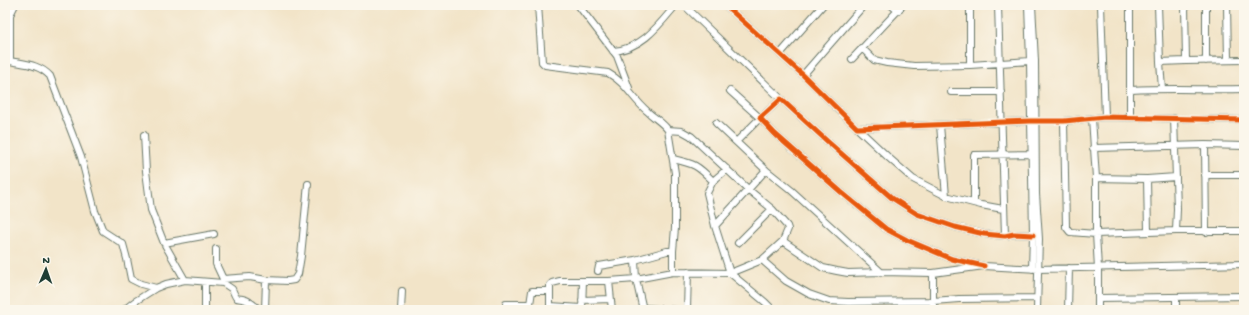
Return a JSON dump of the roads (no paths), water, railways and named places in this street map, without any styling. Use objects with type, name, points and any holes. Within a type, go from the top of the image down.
[{"type":"street","points":[[15,5],[10,15],[10,61],[36,66],[44,70],[50,76],[81,157],[103,231],[123,244],[131,279],[141,284],[156,288]]},
{"type":"street","points":[[538,5],[542,62],[545,65],[608,73],[624,84],[636,101],[665,125],[668,130],[674,173],[675,228],[673,272]]},
{"type":"street","points":[[578,5],[617,56],[631,93]]},
{"type":"street","points":[[612,51],[623,50],[639,42],[653,32],[676,5]]},
{"type":"street","points":[[684,5],[781,99],[892,198],[917,214],[954,227],[984,234],[1005,236],[1014,234],[1033,235]]},
{"type":"street","points":[[725,5],[804,75],[857,128],[913,179],[946,196],[1003,209]]},
{"type":"street","points":[[780,54],[823,5]]},
{"type":"street","points":[[804,75],[864,5]]},
{"type":"street","points":[[891,5],[898,11]]},
{"type":"street","points":[[852,59],[903,5]]},
{"type":"street","points":[[970,5],[970,65]]},
{"type":"street","points":[[998,5],[1005,236]]},
{"type":"street","points":[[1028,5],[1039,239],[1035,269]]},
{"type":"street","points":[[1032,5],[1035,61],[1031,154],[1037,310]]},
{"type":"street","points":[[1102,5],[1105,117]]},
{"type":"street","points":[[1130,5],[1130,117]]},
{"type":"street","points":[[1158,5],[1162,89]]},
{"type":"street","points":[[1185,5],[1186,60]]},
{"type":"street","points":[[1206,5],[1206,61]]},
{"type":"street","points":[[1227,5],[1228,60]]},
{"type":"street","points":[[862,48],[874,60],[914,66],[970,65],[1030,61]]},
{"type":"street","points":[[1160,62],[1186,60],[1244,60]]},
{"type":"street","points":[[1131,90],[1244,90]]},
{"type":"street","points":[[730,91],[760,118],[780,139],[886,229],[907,240],[952,259],[984,266],[1035,269],[1244,264]]},
{"type":"street","points":[[951,92],[1000,92]]},
{"type":"street","points":[[737,141],[781,99]]},
{"type":"street","points":[[857,128],[1105,117],[1244,120]]},
{"type":"street","points":[[1092,118],[1096,178],[1098,310]]},
{"type":"street","points":[[1174,118],[1176,231]]},
{"type":"street","points":[[1064,120],[1066,227],[1070,232],[1096,234],[1176,231],[1244,231]]},
{"type":"street","points":[[716,123],[737,141],[766,170],[791,190],[881,272]]},
{"type":"street","points":[[940,125],[946,196]]},
{"type":"street","points":[[583,281],[582,309],[550,308],[550,285],[552,283],[560,281],[583,281],[610,281],[636,279],[673,272],[730,273],[762,260],[783,241],[788,229],[787,226],[772,209],[690,136],[682,131],[668,130]]},
{"type":"street","points":[[144,135],[146,171],[151,210],[164,243],[182,281]]},
{"type":"street","points":[[1093,148],[1205,145],[1244,146]]},
{"type":"street","points":[[1205,145],[1206,232]]},
{"type":"street","points":[[974,203],[974,155],[1031,154]]},
{"type":"street","points":[[673,159],[700,167],[713,180]]},
{"type":"street","points":[[727,169],[713,180],[707,192],[715,226],[730,273],[773,310]]},
{"type":"street","points":[[715,226],[766,170]]},
{"type":"street","points":[[1205,175],[1244,175]]},
{"type":"street","points":[[1096,178],[1147,179],[1176,177]]},
{"type":"street","points":[[1147,179],[1148,232]]},
{"type":"street","points":[[124,310],[156,288],[166,284],[182,281],[223,281],[250,277],[266,280],[294,280],[298,274],[301,256],[308,184]]},
{"type":"street","points":[[738,243],[772,209]]},
{"type":"street","points":[[164,243],[214,234]]},
{"type":"street","points":[[783,241],[822,268],[848,273],[933,272],[984,266]]},
{"type":"street","points":[[216,249],[216,264],[223,281],[232,289],[236,298],[247,300],[260,310],[266,280]]},
{"type":"street","points":[[598,271],[599,266],[635,260],[667,251],[674,251]]},
{"type":"street","points":[[635,260],[636,279],[643,309],[675,310]]},
{"type":"street","points":[[762,260],[786,281],[809,294],[829,301],[933,301],[959,299],[1037,298]]},
{"type":"street","points":[[1068,268],[1068,310]]},
{"type":"street","points":[[687,310],[688,272]]},
{"type":"street","points":[[933,272],[933,310]]},
{"type":"street","points":[[610,281],[610,299],[612,310]]},
{"type":"street","points":[[205,282],[205,310]]},
{"type":"street","points":[[401,310],[402,291]]},
{"type":"street","points":[[506,304],[530,304],[532,291],[550,291]]},
{"type":"street","points":[[1098,298],[1244,296]]},
{"type":"street","points":[[1176,297],[1176,310]]},
{"type":"street","points":[[582,300],[610,299]]}]
